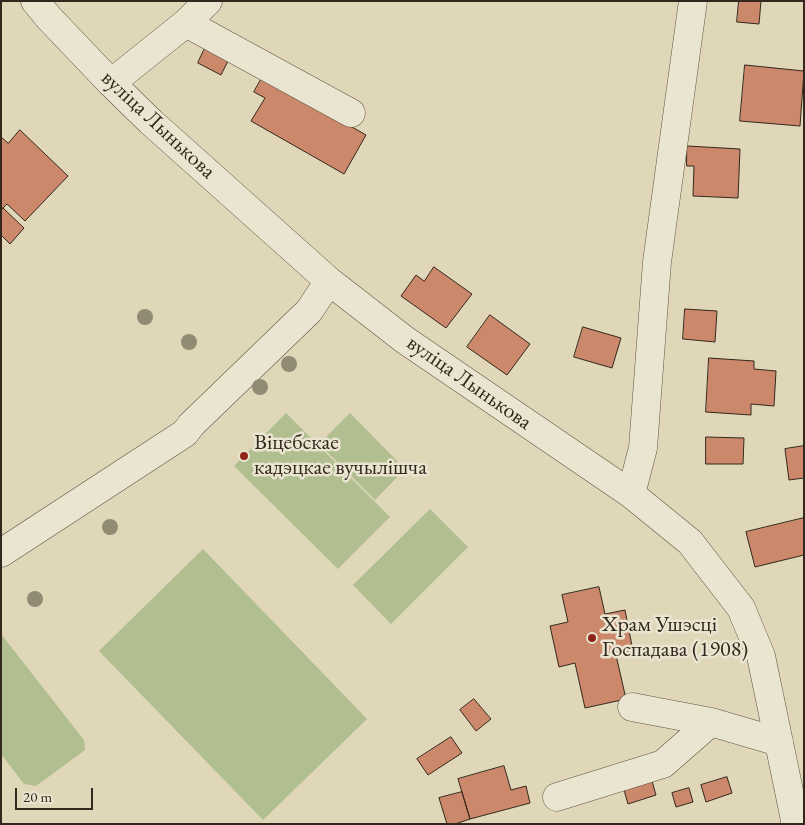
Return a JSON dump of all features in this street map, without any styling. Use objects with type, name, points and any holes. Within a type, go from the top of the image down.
[{"type":"street","name":"вуліца Лынькова","points":[[36,1],[49,18],[111,84],[329,281],[405,340],[631,494],[690,542],[741,608],[761,656],[795,824]]},
{"type":"street","points":[[111,84],[186,23],[208,1]]},
{"type":"street","points":[[631,494],[643,448],[657,262],[693,1]]},
{"type":"street","points":[[186,23],[351,113]]},
{"type":"street","points":[[1,553],[185,432],[309,312],[329,281]]},
{"type":"street","points":[[632,707],[711,722],[779,742]]},
{"type":"street","points":[[557,797],[663,764],[711,722]]},
{"type":"green space","points":[[286,413],[390,517],[338,569],[234,466]]},
{"type":"green space","points":[[350,413],[405,469],[375,500],[319,444]]},
{"type":"green space","points":[[430,509],[468,547],[391,624],[353,585]]},
{"type":"green space","points":[[203,549],[367,719],[263,820],[99,651]]},
{"type":"green space","points":[[1,634],[84,740],[85,750],[36,786],[24,784],[1,754]]},
{"type":"building","points":[[739,1],[761,1],[759,24],[737,22]]},
{"type":"building","points":[[205,48],[229,59],[221,75],[198,63]]},
{"type":"building","points":[[745,65],[804,71],[800,126],[740,121]]},
{"type":"building","points":[[263,76],[366,135],[344,174],[251,121],[265,98],[254,92]]},
{"type":"building","points":[[20,130],[68,176],[25,221],[7,204],[1,210],[1,137],[8,143]]},
{"type":"building","points":[[687,146],[740,149],[738,198],[693,196],[694,166],[687,166]]},
{"type":"building","points":[[3,208],[24,228],[10,244],[1,235],[1,210]]},
{"type":"building","points":[[434,267],[472,294],[446,328],[401,296],[416,275],[424,281]]},
{"type":"building","points":[[685,309],[717,311],[715,342],[683,339]]},
{"type":"building","points":[[490,315],[530,344],[507,375],[467,347]]},
{"type":"building","points":[[583,327],[621,338],[612,368],[574,357]]},
{"type":"building","points":[[709,358],[754,361],[754,369],[776,371],[774,406],[751,404],[751,415],[706,412]]},
{"type":"building","points":[[706,437],[744,438],[743,464],[706,464]]},
{"type":"building","points":[[804,446],[804,478],[789,480],[785,449]]},
{"type":"building","points":[[804,518],[804,555],[755,567],[746,532]]},
{"type":"building","name":"Храм Ушэсці Госпадава (1908)","points":[[599,587],[605,614],[625,610],[633,651],[616,655],[626,699],[585,708],[575,663],[559,667],[550,626],[568,622],[562,595]]},
{"type":"building","points":[[474,699],[491,719],[476,731],[460,710]]},
{"type":"building","points":[[451,737],[462,753],[428,775],[417,759]]},
{"type":"building","points":[[504,766],[511,790],[526,786],[530,803],[470,819],[458,779]]},
{"type":"building","points":[[727,777],[732,793],[706,802],[701,785]]},
{"type":"building","points":[[652,781],[656,795],[628,804],[624,790]]},
{"type":"building","points":[[689,788],[693,802],[676,807],[672,793]]},
{"type":"building","points":[[462,792],[470,819],[455,824],[447,824],[439,798]]},
{"type":"place","name":"Віцебскае кадэцкае вучылішча","points":[[244,456]]},
{"type":"place","name":"Храм Ушэсці Госпадава (1908)","points":[[592,638]]}]
